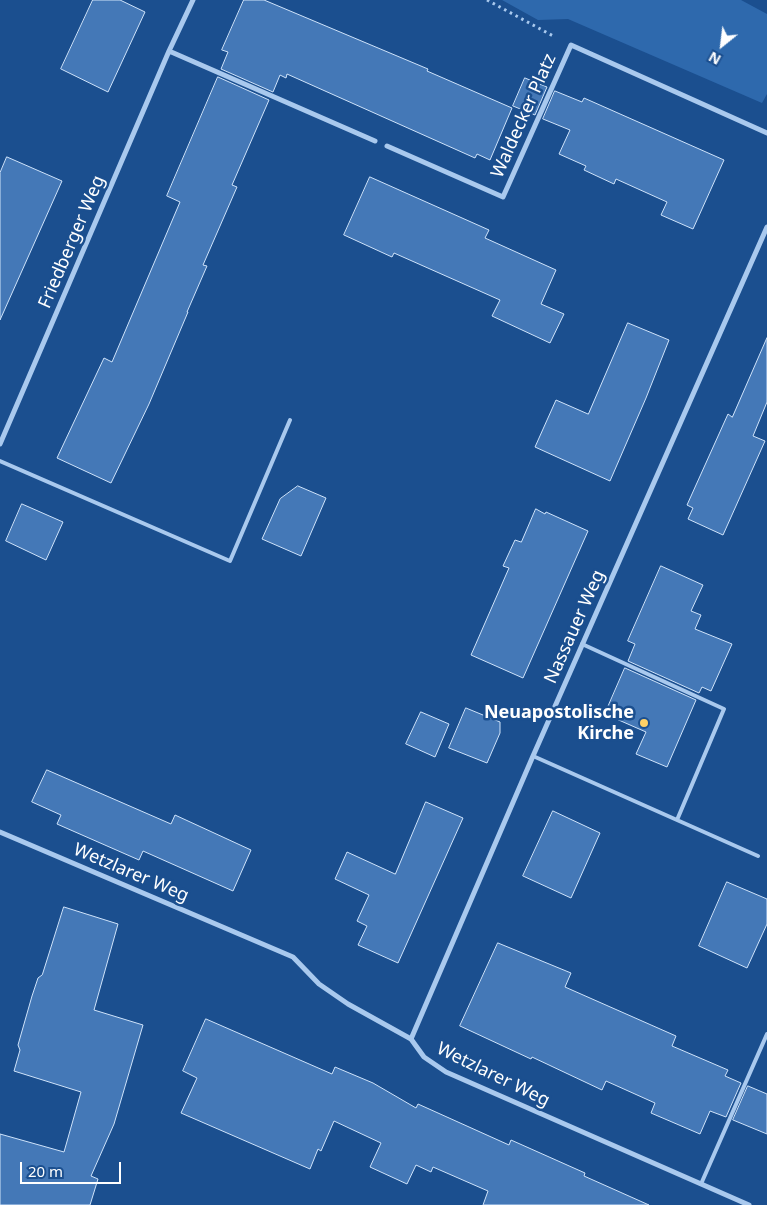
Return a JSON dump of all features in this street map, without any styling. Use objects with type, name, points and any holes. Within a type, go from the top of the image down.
[{"type":"street","name":"Friedberger Weg","points":[[0,444],[169,51],[193,0]]},
{"type":"street","name":"Waldecker Platz","points":[[387,146],[504,197],[571,45],[767,133]]},
{"type":"street","points":[[169,51],[375,141]]},
{"type":"street","name":"Nassauer Weg","points":[[411,1038],[582,644],[767,227]]},
{"type":"street","name":"Wetzlarer Weg","points":[[0,832],[293,957],[319,984],[348,1004],[411,1038],[424,1058],[446,1072],[749,1205]]},
{"type":"lane","points":[[0,461],[230,561],[290,420]]},
{"type":"lane","points":[[582,644],[724,710],[677,820]]},
{"type":"lane","points":[[533,756],[758,856]]},
{"type":"lane","points":[[701,1184],[767,1034]]},
{"type":"path","points":[[486,0],[571,45]]},
{"type":"shaded area","points":[[502,0],[741,0],[767,14],[767,94],[762,103],[568,19],[538,20]]},
{"type":"building","points":[[93,0],[120,0],[145,12],[108,92],[61,69]]},
{"type":"building","points":[[244,0],[264,0],[428,69],[427,71],[512,108],[490,160],[477,154],[475,158],[287,74],[286,78],[280,75],[273,92],[221,69],[228,52],[222,50]]},
{"type":"building","points":[[218,77],[269,100],[232,185],[237,187],[203,265],[207,266],[149,404],[111,483],[57,458],[104,358],[112,362],[180,202],[167,196]]},
{"type":"building","points":[[525,78],[547,87],[535,115],[513,106]]},
{"type":"building","points":[[555,91],[582,102],[584,98],[724,160],[693,229],[661,215],[667,202],[616,179],[614,184],[584,170],[586,166],[559,154],[570,130],[543,119]]},
{"type":"building","points":[[7,157],[62,181],[0,320],[0,173]]},
{"type":"building","points":[[370,177],[489,230],[485,238],[556,270],[541,304],[564,314],[550,343],[492,316],[500,300],[394,253],[392,257],[344,235]]},
{"type":"building","points":[[628,323],[669,340],[610,481],[535,447],[556,400],[588,414]]},
{"type":"building","points":[[767,338],[767,402],[753,436],[765,441],[723,535],[688,519],[693,508],[687,505],[728,414],[732,417]]},
{"type":"building","points":[[298,486],[326,498],[301,556],[262,539],[280,499]]},
{"type":"building","points":[[22,504],[63,522],[46,560],[6,541]]},
{"type":"building","points":[[536,509],[588,531],[523,678],[471,655],[509,568],[503,566],[515,540],[521,542]]},
{"type":"building","points":[[661,566],[703,585],[691,611],[701,615],[695,629],[732,644],[711,691],[702,687],[699,693],[628,661],[635,644],[628,641]]},
{"type":"building","name":"Neuapostolische Kirche","points":[[625,668],[696,700],[667,767],[636,754],[646,732],[605,714]]},
{"type":"building","points":[[466,708],[500,722],[500,733],[487,763],[449,748]]},
{"type":"building","points":[[421,712],[449,724],[435,757],[406,744]]},
{"type":"building","points":[[47,770],[171,824],[175,815],[251,850],[233,891],[143,851],[139,860],[57,824],[61,815],[32,802]]},
{"type":"building","points":[[426,802],[463,818],[398,963],[358,945],[367,926],[357,921],[369,895],[335,879],[347,852],[395,874]]},
{"type":"building","points":[[553,811],[600,833],[571,898],[523,876]]},
{"type":"building","points":[[727,882],[767,899],[767,924],[747,968],[699,946]]},
{"type":"building","points":[[64,907],[118,924],[94,1010],[143,1025],[114,1124],[91,1176],[98,1179],[90,1205],[0,1205],[0,1134],[64,1152],[81,1092],[14,1071],[20,1050],[18,1045],[32,996],[38,978],[42,975]]},
{"type":"building","points":[[498,943],[571,973],[565,987],[676,1036],[672,1046],[728,1070],[725,1076],[741,1083],[726,1117],[710,1111],[700,1134],[651,1113],[655,1103],[606,1081],[602,1090],[460,1026]]},
{"type":"building","points":[[206,1019],[332,1074],[335,1067],[373,1083],[416,1108],[418,1104],[509,1145],[511,1140],[585,1173],[584,1176],[649,1205],[483,1205],[488,1191],[433,1167],[431,1172],[416,1165],[407,1184],[370,1167],[381,1143],[334,1121],[321,1151],[318,1149],[310,1169],[181,1113],[197,1078],[183,1071]]},
{"type":"building","points":[[748,1086],[767,1094],[767,1134],[733,1120]]},
{"type":"place","name":"Neuapostolische Kirche","points":[[644,723]]}]
